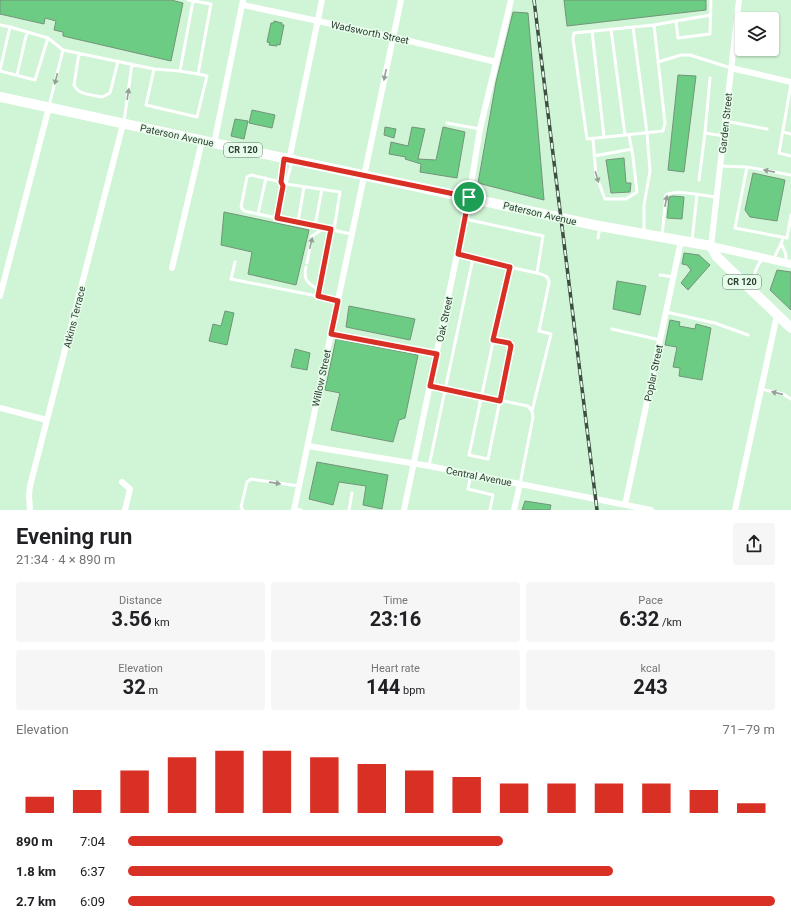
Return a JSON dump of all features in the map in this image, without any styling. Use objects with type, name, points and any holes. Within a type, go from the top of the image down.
[{"type":"main road","name":"Paterson Avenue","points":[[0,97],[600,226],[711,246]]},
{"type":"main road","name":"CR 120","points":[[711,246],[717,257],[791,328]]},
{"type":"street","points":[[289,160],[322,0]]},
{"type":"street","name":"Willow Street","points":[[297,510],[299,486],[401,0]]},
{"type":"street","name":"Oak Street","points":[[404,510],[458,254],[480,129],[511,0]]},
{"type":"street","name":"Garden Street","points":[[711,246],[739,0]]},
{"type":"street","points":[[214,144],[243,2]]},
{"type":"street","name":"Wadsworth Street","points":[[243,2],[317,21],[393,37],[496,62]]},
{"type":"street","points":[[731,68],[791,83]]},
{"type":"street","points":[[0,296],[49,107]]},
{"type":"street","name":"Atkins Terrace","points":[[30,510],[30,486],[123,124]]},
{"type":"street","points":[[172,268],[202,141]]},
{"type":"street","name":"Poplar Street","points":[[625,505],[681,241]]},
{"type":"street","points":[[711,246],[788,264]]},
{"type":"street","points":[[735,510],[777,315]]},
{"type":"street","points":[[0,408],[47,420]]},
{"type":"street","name":"Central Avenue","points":[[308,446],[429,466],[602,502],[650,510]]},
{"type":"street","points":[[122,482],[130,489],[125,510]]},
{"type":"street","points":[[514,510],[520,484]]},
{"type":"lane","points":[[188,0],[211,4],[198,74]]},
{"type":"lane","points":[[676,21],[678,38],[710,34],[711,0]]},
{"type":"lane","points":[[180,71],[193,1]]},
{"type":"lane","points":[[654,25],[665,123],[663,131],[587,140],[573,39],[574,33],[654,25],[710,15]]},
{"type":"lane","points":[[0,25],[48,38],[63,50],[154,69],[180,71],[207,76],[197,117],[146,105],[154,69]]},
{"type":"lane","points":[[10,27],[0,71],[35,80],[48,38]]},
{"type":"lane","points":[[633,27],[650,171],[644,205],[644,234]]},
{"type":"lane","points":[[611,29],[624,135]]},
{"type":"lane","points":[[592,31],[604,138]]},
{"type":"lane","points":[[17,75],[27,32]]},
{"type":"lane","points":[[49,107],[63,50]]},
{"type":"lane","points":[[79,53],[74,85],[76,89],[80,92],[102,97],[110,93],[118,61]]},
{"type":"lane","points":[[658,62],[681,55],[690,55],[731,68]]},
{"type":"lane","points":[[123,124],[132,64]]},
{"type":"lane","points":[[699,180],[710,78]]},
{"type":"lane","points":[[791,83],[778,153],[791,156]]},
{"type":"lane","points":[[725,121],[767,129]]},
{"type":"lane","points":[[447,123],[480,129]]},
{"type":"lane","points":[[782,132],[791,134]]},
{"type":"lane","points":[[705,133],[724,136]]},
{"type":"lane","points":[[593,139],[596,175],[605,199],[626,199],[637,192],[629,135]]},
{"type":"lane","points":[[594,156],[632,150]]},
{"type":"lane","points":[[281,182],[289,160]]},
{"type":"lane","points":[[277,218],[289,160]]},
{"type":"lane","points":[[720,166],[747,167],[791,175]]},
{"type":"lane","points":[[747,167],[735,228],[787,238],[791,215]]},
{"type":"lane","points":[[318,296],[319,290],[332,230],[340,192],[285,185],[281,182],[251,175],[247,177],[242,208],[244,211],[298,222],[332,230],[351,234]]},
{"type":"lane","points":[[258,214],[266,178]]},
{"type":"lane","points":[[298,222],[304,187]]},
{"type":"lane","points":[[315,226],[322,189]]},
{"type":"lane","points":[[662,237],[666,195],[670,192],[680,192],[717,198]]},
{"type":"lane","points":[[692,243],[697,195]]},
{"type":"lane","points":[[464,219],[543,236],[537,272]]},
{"type":"lane","points":[[598,238],[600,226]]},
{"type":"lane","points":[[306,263],[312,236],[324,228]]},
{"type":"lane","points":[[783,237],[782,245],[788,264]]},
{"type":"lane","points":[[773,260],[782,245]]},
{"type":"lane","points":[[458,254],[537,272],[547,276],[549,279],[539,331],[550,334],[532,411]]},
{"type":"lane","points":[[429,466],[473,258]]},
{"type":"lane","points":[[757,295],[753,282],[756,268],[763,258]]},
{"type":"lane","points":[[235,262],[231,279],[338,301]]},
{"type":"lane","points":[[493,340],[509,343],[511,346],[488,459],[469,455],[493,340],[510,267]]},
{"type":"lane","points":[[306,268],[305,279],[319,290]]},
{"type":"lane","points":[[660,274],[674,277]]},
{"type":"lane","points":[[666,312],[716,323],[748,335]]},
{"type":"lane","points":[[612,329],[660,340]]},
{"type":"lane","points":[[331,334],[437,354]]},
{"type":"lane","points":[[430,386],[528,406],[534,417],[520,484]]},
{"type":"lane","points":[[761,389],[783,394],[791,399]]},
{"type":"lane","points":[[471,474],[468,489],[493,495],[490,510]]},
{"type":"lane","points":[[243,510],[241,507],[247,482],[250,480],[299,486]]},
{"type":"lane","points":[[349,510],[352,493]]},
{"type":"building","points":[[0,0],[171,0],[183,3],[171,61],[63,36],[63,32],[54,30],[56,21],[45,18],[44,24],[0,14]]},
{"type":"building","points":[[564,0],[706,0],[706,10],[567,26]]},
{"type":"building","points":[[513,12],[528,13],[544,200],[478,183],[496,82]]},
{"type":"building","points":[[274,21],[284,25],[280,45],[277,44],[277,46],[269,45],[270,43],[267,42],[271,23],[274,23]]},
{"type":"building","points":[[678,75],[696,76],[684,172],[668,170]]},
{"type":"building","points":[[252,110],[275,115],[272,128],[249,123]]},
{"type":"building","points":[[235,119],[248,121],[244,139],[231,136]]},
{"type":"building","points":[[385,127],[396,129],[394,138],[384,135]]},
{"type":"building","points":[[412,127],[425,129],[418,159],[436,160],[443,127],[465,132],[457,178],[420,172],[421,164],[405,159],[406,157],[389,154],[391,142],[408,146]]},
{"type":"building","points":[[624,158],[626,183],[631,183],[630,192],[611,193],[606,160]]},
{"type":"building","points":[[753,173],[785,180],[777,221],[750,217],[745,210]]},
{"type":"building","points":[[669,197],[684,197],[682,219],[667,218]]},
{"type":"building","points":[[224,212],[309,230],[296,285],[248,274],[252,252],[221,245]]},
{"type":"building","points":[[684,253],[699,255],[710,265],[688,290],[681,283],[691,270],[687,265],[682,264]]},
{"type":"building","points":[[777,270],[791,272],[791,310],[770,290]]},
{"type":"building","points":[[617,281],[646,286],[640,315],[613,309]]},
{"type":"building","points":[[349,306],[415,319],[410,340],[346,327]]},
{"type":"building","points":[[225,311],[234,313],[227,345],[209,341],[213,324],[221,326]]},
{"type":"building","points":[[670,320],[680,322],[679,326],[695,329],[696,324],[711,328],[702,380],[679,376],[680,368],[673,367],[677,347],[665,345]]},
{"type":"building","points":[[336,339],[418,355],[405,418],[399,420],[393,442],[331,430],[340,393],[325,390]]},
{"type":"building","points":[[295,349],[310,353],[307,370],[291,367]]},
{"type":"building","points":[[317,462],[388,475],[382,509],[363,505],[366,486],[339,482],[333,505],[309,499]]},
{"type":"building","points":[[525,501],[551,505],[550,510],[522,510]]},
{"type":"railway","points":[[534,0],[597,510]]},
{"type":"route","points":[[284,159],[469,197],[458,254],[510,267],[493,340],[509,343],[511,346],[500,401],[430,386],[437,354],[331,334],[338,301],[318,296],[331,229],[277,218],[283,186],[281,182],[284,159]]}]
